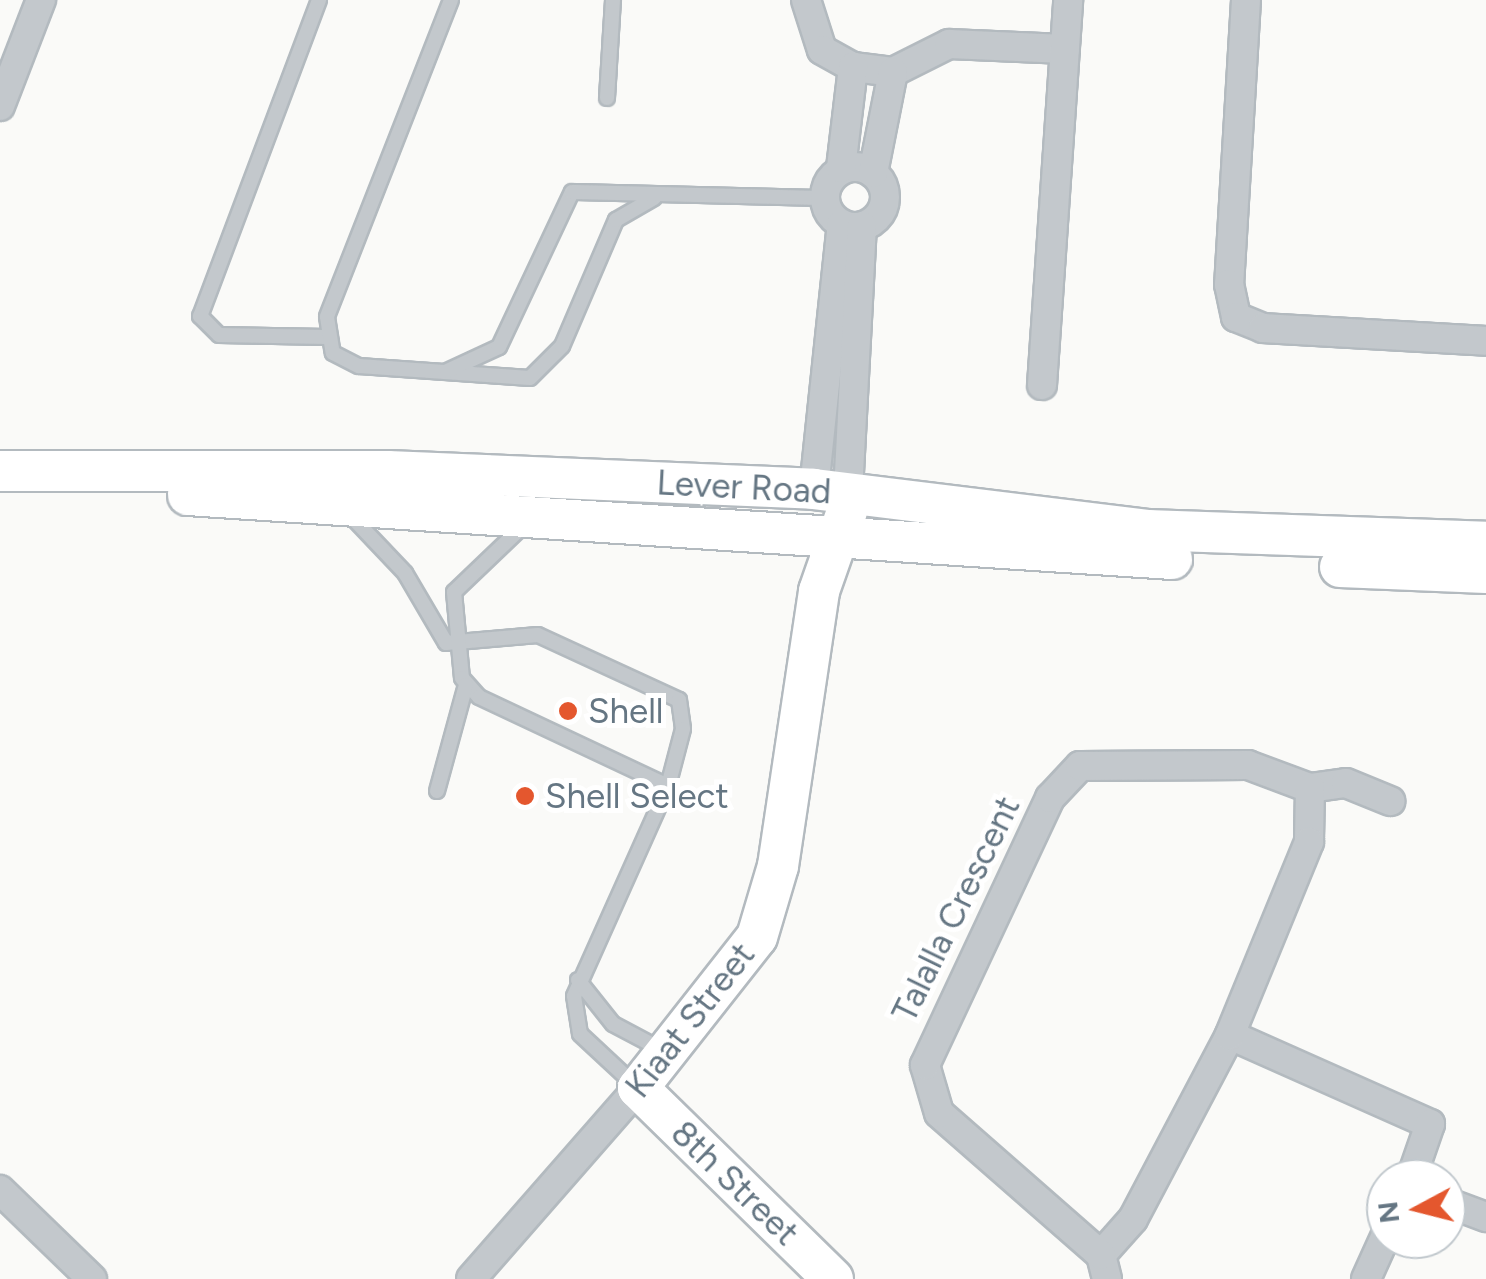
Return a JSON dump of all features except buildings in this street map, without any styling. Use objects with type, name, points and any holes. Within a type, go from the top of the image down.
[{"type":"main road","name":"Lever Road","points":[[0,472],[388,471],[831,490],[1146,530],[1486,542]]},
{"type":"main road","name":"Lever Road","points":[[0,487],[1486,573]]},
{"type":"main road","name":"Kiaat Street","points":[[638,1088],[746,960],[770,902],[820,590],[831,490]]},
{"type":"main road","name":"8th Street","points":[[638,1088],[833,1279]]},
{"type":"street","points":[[0,106],[41,0]]},
{"type":"street","points":[[806,0],[822,50],[852,67],[893,72],[949,44],[1065,49]]},
{"type":"street","points":[[1042,386],[1068,0]]},
{"type":"street","points":[[1246,0],[1228,284],[1236,316],[1262,328],[1486,341]]},
{"type":"street","points":[[852,67],[841,168],[824,198],[852,225],[883,210],[873,173],[893,72]]},
{"type":"street","points":[[841,168],[873,173]]},
{"type":"street","name":"Kiaat Street","points":[[831,490],[852,225]]},
{"type":"street","name":"Talalla Crescent","points":[[1310,788],[1309,842],[1230,1035],[1133,1220],[1104,1267],[939,1113],[927,1083],[930,1044],[1069,774],[1100,760],[1248,765],[1310,788],[1346,783],[1390,801]]},
{"type":"street","points":[[1230,1035],[1430,1124],[1417,1159]]},
{"type":"street","name":"Kiaat Street","points":[[471,1279],[638,1088]]},
{"type":"street","points":[[0,1190],[92,1279]]},
{"type":"lane","points":[[319,0],[200,316],[219,336],[327,337]]},
{"type":"lane","points":[[451,0],[345,267],[327,337],[333,353],[359,366],[515,382],[549,364],[616,220],[654,198]]},
{"type":"lane","points":[[607,98],[613,0]]},
{"type":"lane","points":[[441,372],[499,347],[572,192],[654,198],[824,198]]},
{"type":"lane","points":[[338,506],[384,546],[434,632],[458,648],[538,635],[670,693],[683,720],[668,786],[578,980],[580,1034],[638,1088]]},
{"type":"lane","points":[[437,791],[466,685],[451,609],[461,578],[534,518]]},
{"type":"lane","points":[[466,685],[668,786]]},
{"type":"lane","points":[[578,980],[614,1024],[668,1052]]},
{"type":"place","name":"Shell","points":[[568,711]]},
{"type":"place","name":"Shell Select","points":[[525,796]]}]
